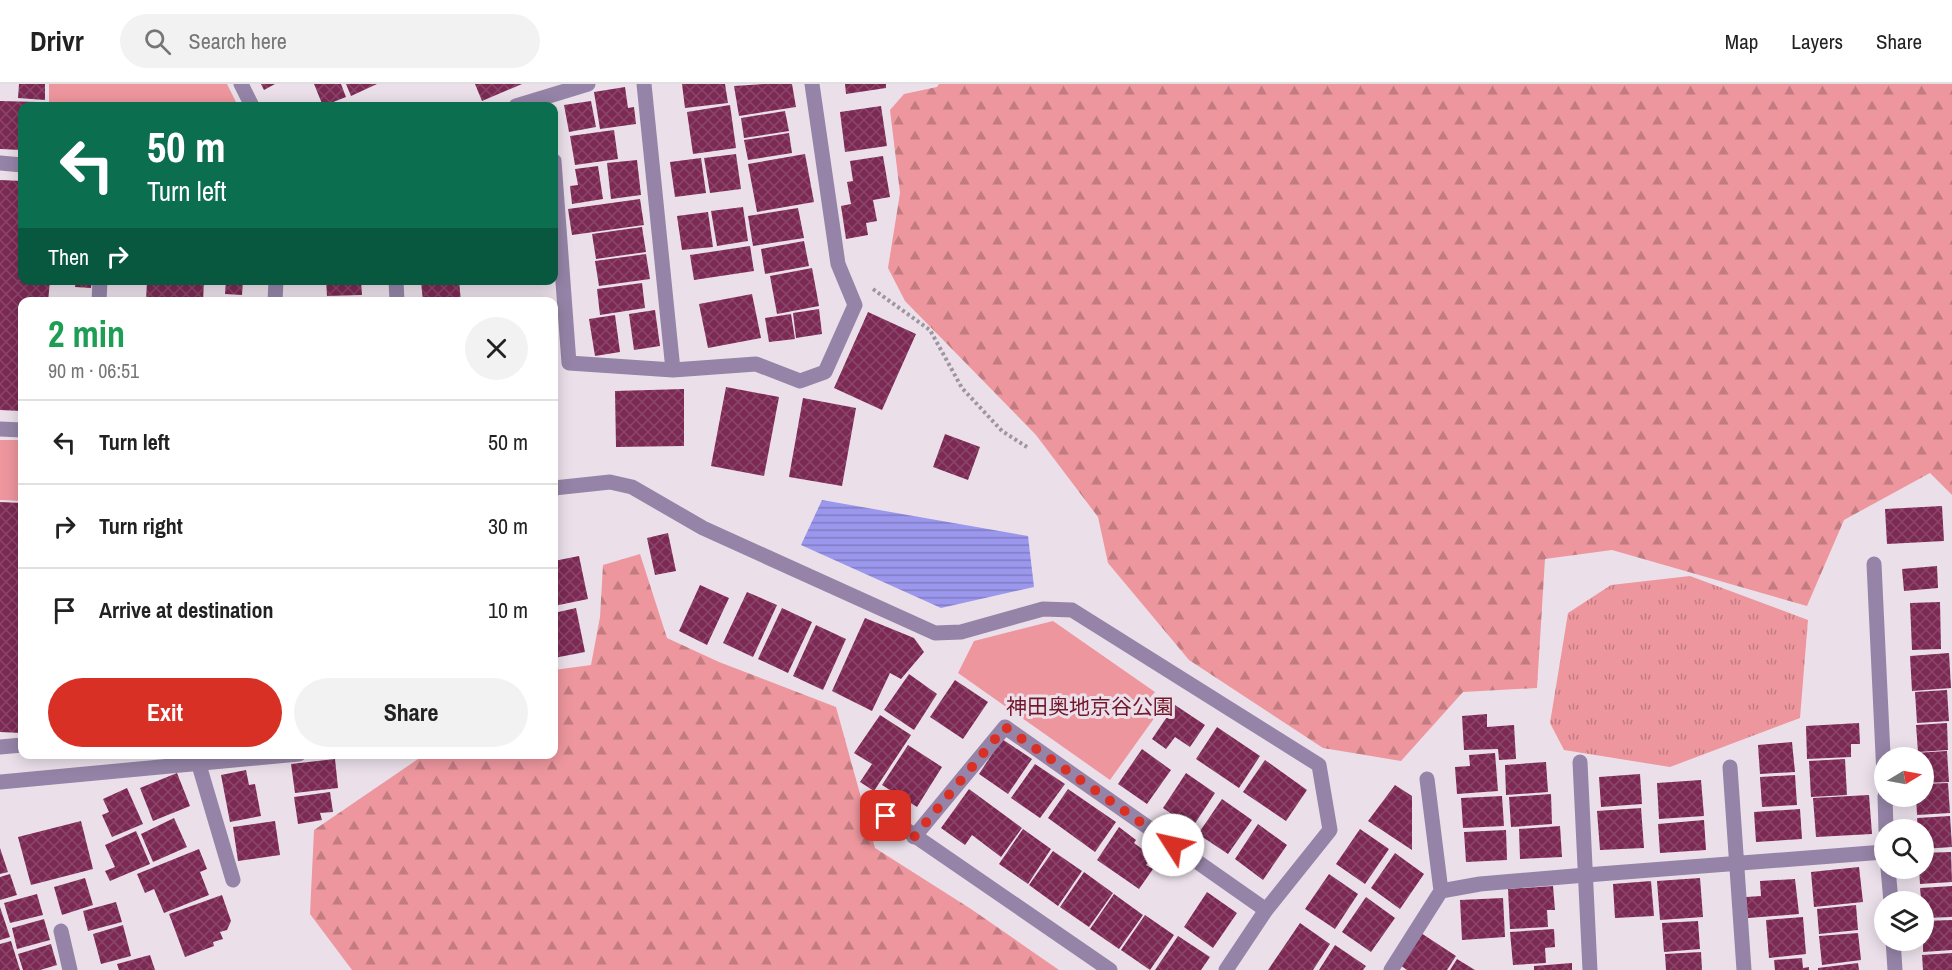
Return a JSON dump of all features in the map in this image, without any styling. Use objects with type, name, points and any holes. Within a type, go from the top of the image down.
[{"type":"street","points":[[241,84],[250,102]]},
{"type":"street","points":[[549,102],[588,84]]},
{"type":"street","points":[[644,84],[673,370]]},
{"type":"street","points":[[558,215],[569,363],[673,370],[756,364],[801,381],[825,372],[855,305],[838,264],[812,84]]},
{"type":"street","points":[[0,163],[18,165]]},
{"type":"street","points":[[0,429],[18,430]]},
{"type":"street","points":[[558,488],[610,482],[632,487],[703,528],[935,633],[961,632],[1043,609],[1072,610],[1319,765],[1330,830],[1266,910],[1226,970]]},
{"type":"street","points":[[1875,564],[1883,747]]},
{"type":"street","points":[[914,837],[1005,727],[1266,910]]},
{"type":"street","points":[[0,747],[18,745]]},
{"type":"street","points":[[0,782],[254,759]]},
{"type":"street","points":[[1580,762],[1590,970]]},
{"type":"street","points":[[199,765],[233,880]]},
{"type":"street","points":[[1730,767],[1744,970]]},
{"type":"street","points":[[1391,970],[1441,891],[1427,779]]},
{"type":"street","points":[[886,816],[1110,970]]},
{"type":"street","points":[[1441,891],[1480,884],[1874,853]]},
{"type":"street","points":[[61,931],[70,970]]},
{"type":"street","points":[[1894,951],[1895,970]]},
{"type":"path","points":[[838,264],[930,330],[962,388],[1002,431],[1027,447]]},
{"type":"green space","points":[[49,84],[227,84],[236,102],[49,102]]},
{"type":"green space","points":[[939,84],[1952,84],[1952,495],[1930,473],[1844,520],[1807,606],[1612,550],[1545,559],[1537,688],[1463,692],[1401,761],[1323,748],[1189,660],[1108,563],[1098,517],[1036,435],[905,301],[888,268],[900,193],[890,110],[904,94],[937,87]]},
{"type":"green space","points":[[0,440],[18,440],[18,501],[0,500]]},
{"type":"green space","points":[[640,554],[667,638],[719,662],[836,707],[875,848],[971,909],[1059,970],[352,970],[310,914],[314,830],[418,759],[558,759],[558,669],[591,665],[600,617],[603,565]]},
{"type":"green space","points":[[1690,576],[1808,620],[1800,718],[1670,767],[1564,750],[1550,723],[1568,613],[1611,585]]},
{"type":"green space","name":"神田奥地京谷公園","points":[[1053,621],[1155,692],[1142,707],[1155,717],[1110,780],[958,673],[974,641]]},
{"type":"shaded area","points":[[822,500],[1028,536],[1034,587],[941,608],[801,545]]},
{"type":"building","points":[[19,84],[45,84],[45,100],[18,98]]},
{"type":"building","points":[[261,84],[275,84],[264,90]]},
{"type":"building","points":[[314,84],[341,84],[346,97],[333,102],[321,102]]},
{"type":"building","points":[[346,84],[377,84],[351,96]]},
{"type":"building","points":[[475,84],[522,84],[482,101]]},
{"type":"building","points":[[682,84],[725,84],[728,103],[685,108]]},
{"type":"building","points":[[792,84],[796,107],[739,116],[734,86]]},
{"type":"building","points":[[845,84],[886,84],[886,88],[846,94]]},
{"type":"building","points":[[625,87],[628,108],[634,107],[636,124],[600,129],[594,92]]},
{"type":"building","points":[[0,101],[38,102],[18,102],[18,150],[0,149]]},
{"type":"building","points":[[591,101],[596,127],[569,132],[564,105]]},
{"type":"building","points":[[730,105],[736,148],[693,154],[687,112]]},
{"type":"building","points":[[881,106],[887,146],[845,152],[840,112]]},
{"type":"building","points":[[785,111],[789,131],[744,138],[741,118]]},
{"type":"building","points":[[614,130],[618,159],[575,165],[570,136]]},
{"type":"building","points":[[789,133],[792,153],[748,160],[744,140]]},
{"type":"building","points":[[736,154],[741,189],[710,193],[704,158]]},
{"type":"building","points":[[805,154],[814,202],[757,212],[748,164]]},
{"type":"building","points":[[883,156],[890,197],[873,200],[877,221],[866,223],[868,235],[846,239],[841,206],[851,204],[847,182],[853,181],[850,161]]},
{"type":"building","points":[[701,158],[706,193],[675,197],[670,162]]},
{"type":"building","points":[[637,160],[641,195],[611,199],[607,163]]},
{"type":"building","points":[[598,166],[603,199],[572,204],[570,186],[578,185],[575,169]]},
{"type":"building","points":[[0,180],[18,181],[18,285],[50,285],[48,297],[18,297],[18,411],[0,410]]},
{"type":"building","points":[[640,199],[644,225],[572,235],[568,209]]},
{"type":"building","points":[[743,207],[748,241],[717,246],[711,211]]},
{"type":"building","points":[[798,208],[804,238],[753,246],[748,216]]},
{"type":"building","points":[[708,212],[713,247],[682,250],[677,216]]},
{"type":"building","points":[[642,227],[646,252],[596,259],[592,234]]},
{"type":"building","points":[[804,241],[809,266],[765,274],[761,249]]},
{"type":"building","points":[[750,246],[754,271],[694,280],[690,255]]},
{"type":"building","points":[[646,254],[650,279],[599,286],[595,261]]},
{"type":"building","points":[[812,268],[819,306],[777,314],[770,276]]},
{"type":"building","points":[[642,283],[645,308],[600,315],[597,289]]},
{"type":"building","points":[[75,285],[91,285],[91,288],[75,287]]},
{"type":"building","points":[[147,285],[204,285],[203,297],[146,297]]},
{"type":"building","points":[[226,285],[243,285],[242,295],[225,294]]},
{"type":"building","points":[[326,285],[361,285],[362,295],[327,296]]},
{"type":"building","points":[[421,285],[459,285],[461,297],[423,297]]},
{"type":"building","points":[[752,294],[761,338],[708,348],[699,304]]},
{"type":"building","points":[[819,309],[822,334],[796,338],[793,313]]},
{"type":"building","points":[[655,310],[660,346],[634,350],[629,314]]},
{"type":"building","points":[[868,312],[916,334],[882,410],[834,388]]},
{"type":"building","points":[[791,314],[795,339],[769,342],[765,318]]},
{"type":"building","points":[[615,315],[620,352],[595,356],[589,319]]},
{"type":"building","points":[[726,387],[779,397],[764,476],[711,466]]},
{"type":"building","points":[[684,389],[684,446],[616,447],[615,391]]},
{"type":"building","points":[[803,398],[856,408],[842,486],[789,477]]},
{"type":"building","points":[[945,434],[980,447],[968,480],[933,467]]},
{"type":"building","points":[[0,502],[18,503],[18,733],[0,732]]},
{"type":"building","points":[[1942,506],[1944,541],[1887,544],[1885,509]]},
{"type":"building","points":[[668,533],[676,571],[655,575],[647,538]]},
{"type":"building","points":[[579,556],[588,599],[558,605],[558,560]]},
{"type":"building","points":[[1937,566],[1938,588],[1904,591],[1902,569]]},
{"type":"building","points":[[700,585],[729,598],[707,645],[679,631]]},
{"type":"building","points":[[747,592],[777,605],[753,657],[723,643]]},
{"type":"building","points":[[1940,602],[1941,649],[1912,650],[1910,603]]},
{"type":"building","points":[[576,608],[585,652],[558,657],[558,612]]},
{"type":"building","points":[[782,608],[812,622],[788,673],[758,659]]},
{"type":"building","points":[[865,618],[914,638],[924,652],[901,679],[890,673],[872,711],[832,691]]},
{"type":"building","points":[[816,625],[846,639],[823,690],[793,676]]},
{"type":"building","points":[[1949,653],[1951,688],[1912,691],[1910,656]]},
{"type":"building","points":[[909,674],[937,694],[914,730],[884,710]]},
{"type":"building","points":[[955,680],[988,702],[963,739],[930,717]]},
{"type":"building","points":[[1947,690],[1949,721],[1917,723],[1915,692]]},
{"type":"building","points":[[1175,705],[1205,725],[1190,747],[1175,737],[1166,749],[1152,739]]},
{"type":"building","points":[[1487,714],[1487,727],[1514,725],[1516,759],[1499,760],[1498,749],[1464,750],[1462,716]]},
{"type":"building","points":[[880,715],[911,735],[874,791],[860,782],[872,764],[854,753]]},
{"type":"building","points":[[1859,723],[1860,744],[1851,744],[1851,757],[1807,759],[1806,726]]},
{"type":"building","points":[[1947,723],[1948,750],[1934,751],[1934,747],[1918,747],[1916,725]]},
{"type":"building","points":[[1217,727],[1260,756],[1239,788],[1196,759]]},
{"type":"building","points":[[1002,739],[1032,759],[1008,794],[979,774]]},
{"type":"building","points":[[1792,742],[1795,772],[1760,774],[1758,745]]},
{"type":"building","points":[[908,745],[942,767],[917,807],[882,785]]},
{"type":"building","points":[[1142,749],[1171,770],[1147,804],[1118,784]]},
{"type":"building","points":[[1947,751],[1949,782],[1934,783],[1934,752]]},
{"type":"building","points":[[1495,753],[1498,791],[1457,794],[1455,767],[1470,766],[1469,755]]},
{"type":"building","points":[[335,759],[338,788],[295,793],[291,764]]},
{"type":"building","points":[[1845,759],[1847,795],[1811,797],[1809,761]]},
{"type":"building","points":[[1265,760],[1307,790],[1286,821],[1243,792]]},
{"type":"building","points":[[1546,762],[1548,792],[1506,795],[1505,765]]},
{"type":"building","points":[[1035,764],[1065,784],[1040,818],[1011,798]]},
{"type":"building","points":[[246,770],[249,785],[255,784],[261,816],[230,822],[221,775]]},
{"type":"building","points":[[177,773],[190,806],[153,821],[140,788]]},
{"type":"building","points":[[1186,773],[1215,793],[1192,828],[1163,808]]},
{"type":"building","points":[[1640,774],[1642,804],[1601,807],[1599,777]]},
{"type":"building","points":[[1795,775],[1797,805],[1762,807],[1760,777]]},
{"type":"building","points":[[1701,780],[1704,816],[1659,819],[1657,783]]},
{"type":"building","points":[[1948,783],[1950,813],[1917,815],[1917,807],[1934,807],[1934,784]]},
{"type":"building","points":[[1395,785],[1412,796],[1412,850],[1368,821]]},
{"type":"building","points":[[127,788],[143,824],[112,837],[102,815],[109,812],[103,799]]},
{"type":"building","points":[[969,789],[1022,828],[1001,857],[972,835],[965,845],[941,828]]},
{"type":"building","points":[[1068,789],[1116,822],[1095,852],[1048,818]]},
{"type":"building","points":[[330,792],[333,812],[320,813],[322,820],[298,824],[294,797]]},
{"type":"building","points":[[1551,794],[1552,824],[1511,827],[1509,797]]},
{"type":"building","points":[[1869,795],[1872,834],[1816,837],[1813,798]]},
{"type":"building","points":[[1502,796],[1504,826],[1463,828],[1461,798]]},
{"type":"building","points":[[1222,799],[1252,820],[1228,854],[1198,834]]},
{"type":"building","points":[[1641,808],[1644,848],[1600,850],[1597,811]]},
{"type":"building","points":[[1800,809],[1802,839],[1756,842],[1754,812]]},
{"type":"building","points":[[1950,816],[1952,847],[1934,848],[1934,819],[1917,818]]},
{"type":"building","points":[[174,818],[187,847],[153,862],[141,834]]},
{"type":"building","points":[[1704,820],[1706,850],[1660,853],[1658,824]]},
{"type":"building","points":[[81,821],[93,869],[31,885],[18,837]]},
{"type":"building","points":[[275,821],[280,855],[238,861],[233,827]]},
{"type":"building","points":[[1258,824],[1287,845],[1263,880],[1235,859]]},
{"type":"building","points":[[1560,826],[1562,857],[1520,859],[1519,829]]},
{"type":"building","points":[[1119,827],[1136,840],[1134,843],[1153,857],[1146,865],[1153,869],[1139,889],[1097,860]]},
{"type":"building","points":[[1023,829],[1051,849],[1028,884],[999,864]]},
{"type":"building","points":[[1360,829],[1389,849],[1365,884],[1336,864]]},
{"type":"building","points":[[1506,830],[1507,860],[1466,862],[1464,832]]},
{"type":"building","points":[[136,831],[150,864],[110,881],[105,871],[115,867],[105,845]]},
{"type":"building","points":[[0,848],[8,872],[0,874]]},
{"type":"building","points":[[199,849],[207,869],[200,872],[209,895],[164,913],[154,889],[145,893],[137,874]]},
{"type":"building","points":[[1053,851],[1082,871],[1058,906],[1029,885]]},
{"type":"building","points":[[1951,852],[1952,882],[1920,884],[1920,879],[1934,879],[1934,853]]},
{"type":"building","points":[[1395,853],[1424,874],[1400,909],[1371,888]]},
{"type":"building","points":[[1859,867],[1863,902],[1814,907],[1811,872]]},
{"type":"building","points":[[1084,872],[1113,893],[1089,927],[1060,907]]},
{"type":"building","points":[[10,874],[17,895],[0,900],[0,877]]},
{"type":"building","points":[[1329,874],[1358,894],[1335,929],[1305,909]]},
{"type":"building","points":[[85,878],[93,905],[62,915],[54,887]]},
{"type":"building","points":[[1700,878],[1703,917],[1660,920],[1657,881]]},
{"type":"building","points":[[1795,879],[1799,914],[1748,918],[1746,897],[1761,896],[1760,881]]},
{"type":"building","points":[[1651,881],[1654,916],[1615,918],[1613,884]]},
{"type":"building","points":[[1553,886],[1555,910],[1547,910],[1548,927],[1510,929],[1508,889]]},
{"type":"building","points":[[1952,886],[1952,917],[1934,918],[1934,891],[1920,891],[1920,888]]},
{"type":"building","points":[[1207,892],[1237,913],[1213,948],[1184,927]]},
{"type":"building","points":[[37,894],[43,915],[10,923],[4,903]]},
{"type":"building","points":[[1114,894],[1143,915],[1119,949],[1090,929]]},
{"type":"building","points":[[222,895],[231,921],[227,930],[220,932],[223,939],[213,942],[214,946],[185,957],[169,914]]},
{"type":"building","points":[[1366,897],[1395,918],[1371,952],[1342,932]]},
{"type":"building","points":[[1503,898],[1505,937],[1462,940],[1460,900]]},
{"type":"building","points":[[116,902],[122,922],[88,931],[83,911]]},
{"type":"building","points":[[1856,905],[1858,930],[1819,934],[1817,909]]},
{"type":"building","points":[[0,907],[10,937],[0,940]]},
{"type":"building","points":[[1145,915],[1174,935],[1150,970],[1121,950]]},
{"type":"building","points":[[1803,917],[1806,954],[1769,958],[1766,920]]},
{"type":"building","points":[[44,919],[50,940],[17,949],[12,928]]},
{"type":"building","points":[[1952,920],[1952,950],[1923,952],[1934,951],[1934,921]]},
{"type":"building","points":[[1698,921],[1700,949],[1664,952],[1662,923]]},
{"type":"building","points":[[1300,923],[1330,944],[1313,970],[1268,970]]},
{"type":"building","points":[[123,925],[131,956],[101,964],[93,934]]},
{"type":"building","points":[[1554,929],[1555,947],[1545,948],[1546,963],[1513,965],[1510,932]]},
{"type":"building","points":[[1421,933],[1456,956],[1447,970],[1407,970],[1400,965]]},
{"type":"building","points":[[1858,933],[1861,960],[1822,965],[1819,936]]},
{"type":"building","points":[[1178,936],[1210,957],[1201,970],[1155,970]]},
{"type":"building","points":[[11,941],[20,970],[0,970],[0,944]]},
{"type":"building","points":[[51,944],[57,965],[40,970],[23,970],[18,954]]},
{"type":"building","points":[[1335,945],[1366,966],[1363,970],[1319,970]]},
{"type":"building","points":[[1701,952],[1702,970],[1666,970],[1665,954]]},
{"type":"building","points":[[1952,953],[1952,970],[1923,970],[1922,955]]},
{"type":"building","points":[[150,955],[155,970],[119,970],[117,964]]},
{"type":"building","points":[[1802,958],[1803,968],[1809,967],[1809,970],[1775,970],[1774,960]]},
{"type":"building","points":[[1457,959],[1475,970],[1450,970]]},
{"type":"building","points":[[1572,963],[1572,970],[1534,970],[1534,966]]},
{"type":"building","points":[[1858,963],[1859,970],[1818,970],[1818,968]]},
{"type":"route","points":[[886,816],[914,837],[1005,727],[1173,845]]}]
